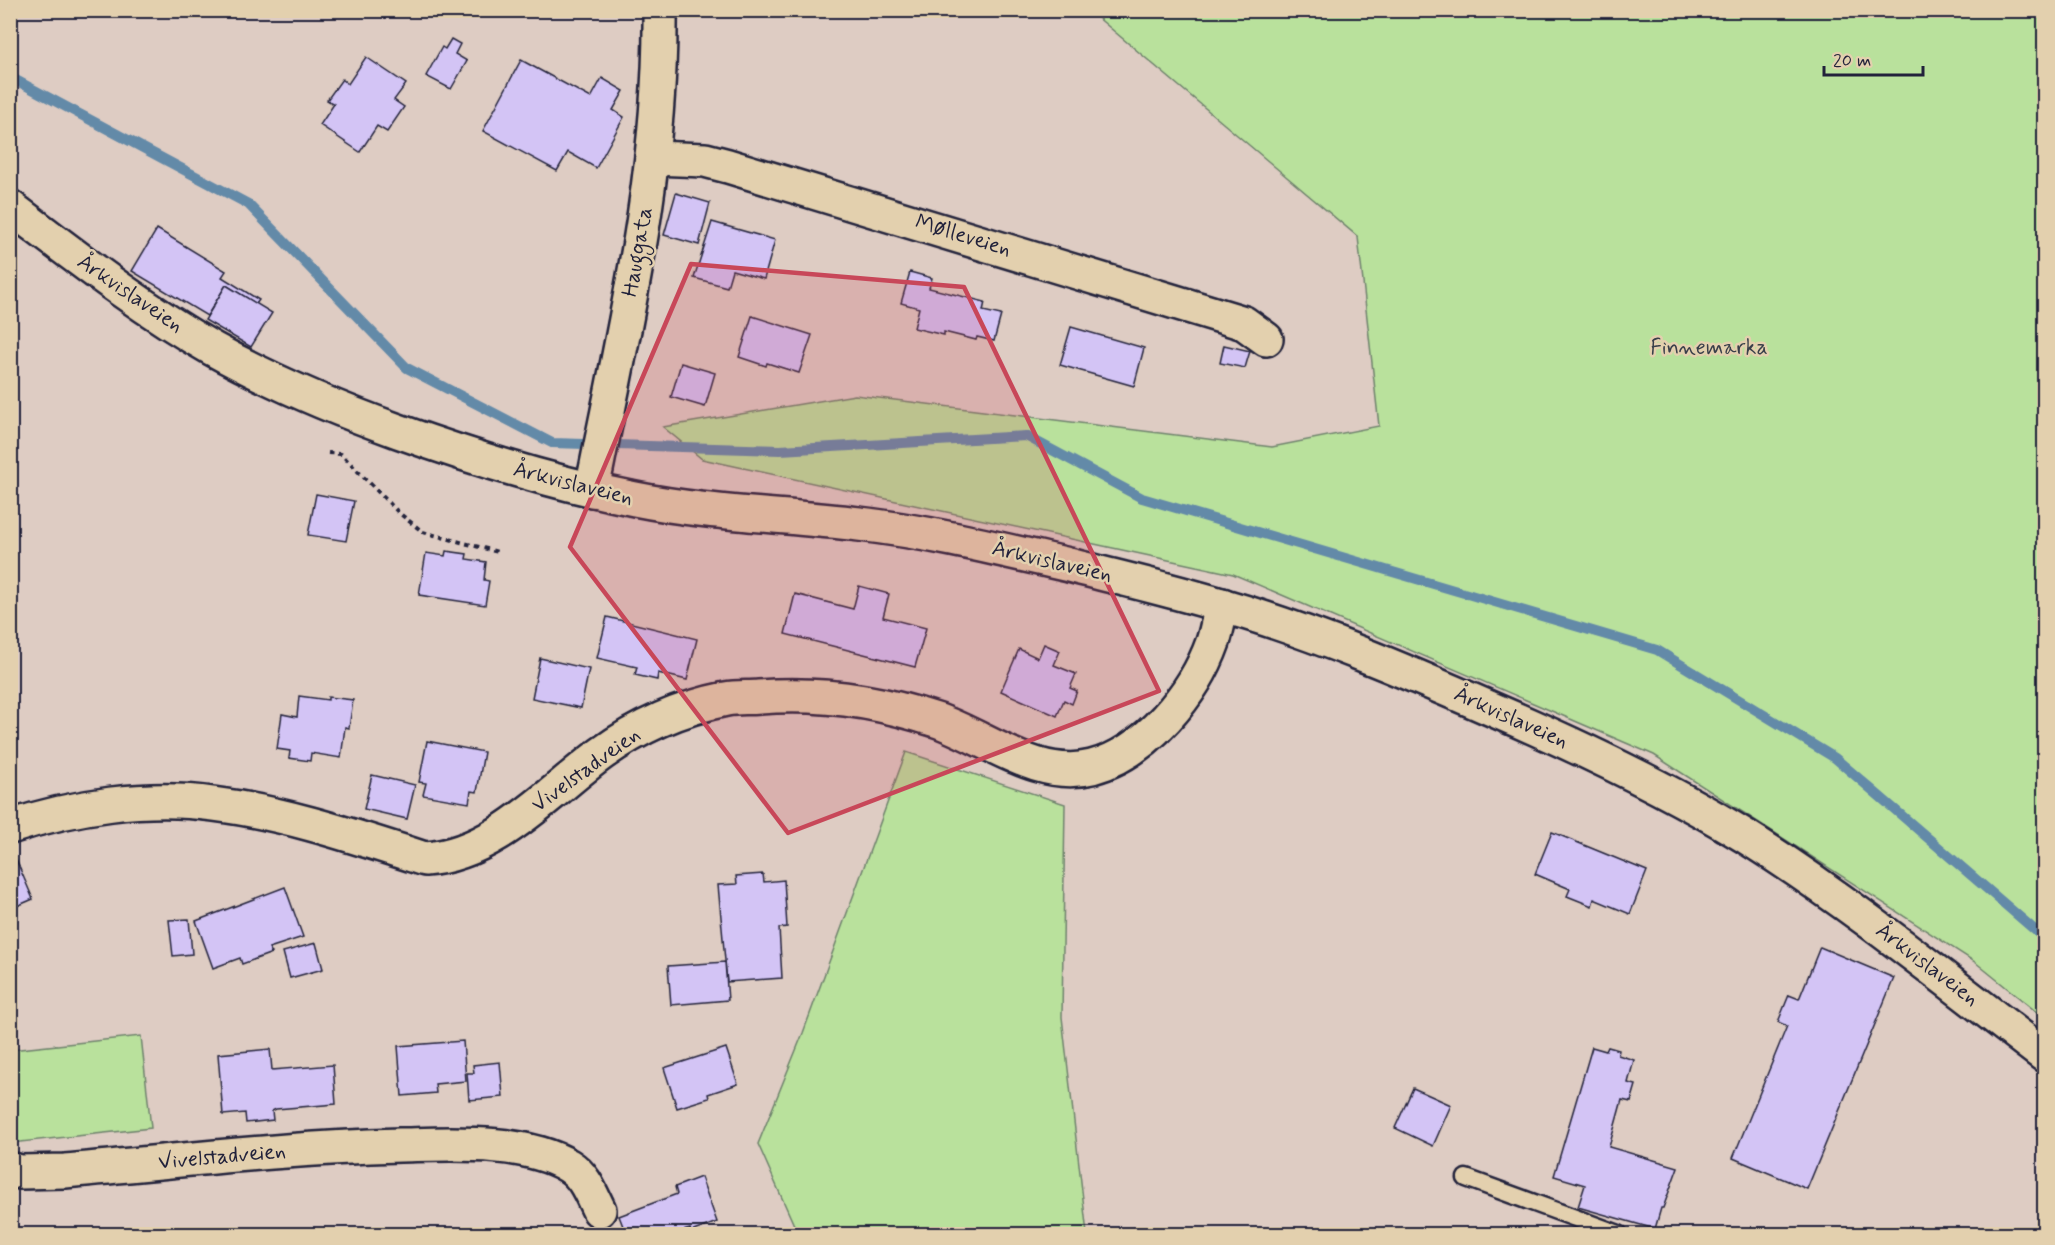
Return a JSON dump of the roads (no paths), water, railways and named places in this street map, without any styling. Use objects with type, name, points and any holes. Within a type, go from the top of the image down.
[{"type":"street","name":"Hauggata","points":[[597,463],[639,253],[653,158],[658,98],[660,10]]},
{"type":"street","name":"Mølleveien","points":[[653,158],[705,160],[762,176],[1244,323],[1266,339]]},
{"type":"street","name":"Årkvislaveien","points":[[10,207],[155,314],[212,348],[272,381],[348,413],[448,449],[504,467],[597,463],[644,501],[860,524],[941,536],[1136,582],[1222,605],[1313,635],[1456,693],[1614,765],[1741,834],[1809,878],[1920,957],[2044,1055]]},
{"type":"street","name":"Vivelstadveien","points":[[10,827],[62,814],[132,802],[212,803],[249,809],[335,830],[425,859],[438,858],[474,848],[495,836],[595,759],[637,731],[670,716],[727,699],[786,695],[846,698],[899,710],[938,721],[1042,766],[1068,770],[1092,766],[1122,755],[1157,728],[1176,708],[1204,664],[1214,641],[1222,605]]},
{"type":"street","name":"Vivelstadveien","points":[[10,1169],[20,1172],[65,1171],[362,1145],[471,1144],[518,1150],[559,1160],[572,1168],[584,1180],[599,1210]]},
{"type":"lane","points":[[1466,1178],[1619,1234]]},
{"type":"waterway","points":[[10,77],[248,204],[407,368],[552,443],[780,450],[1026,436],[1142,498],[1657,650],[1835,758],[2044,938]]},
{"type":"park label","name":"Finnemarka","points":[[1709,348]]}]
